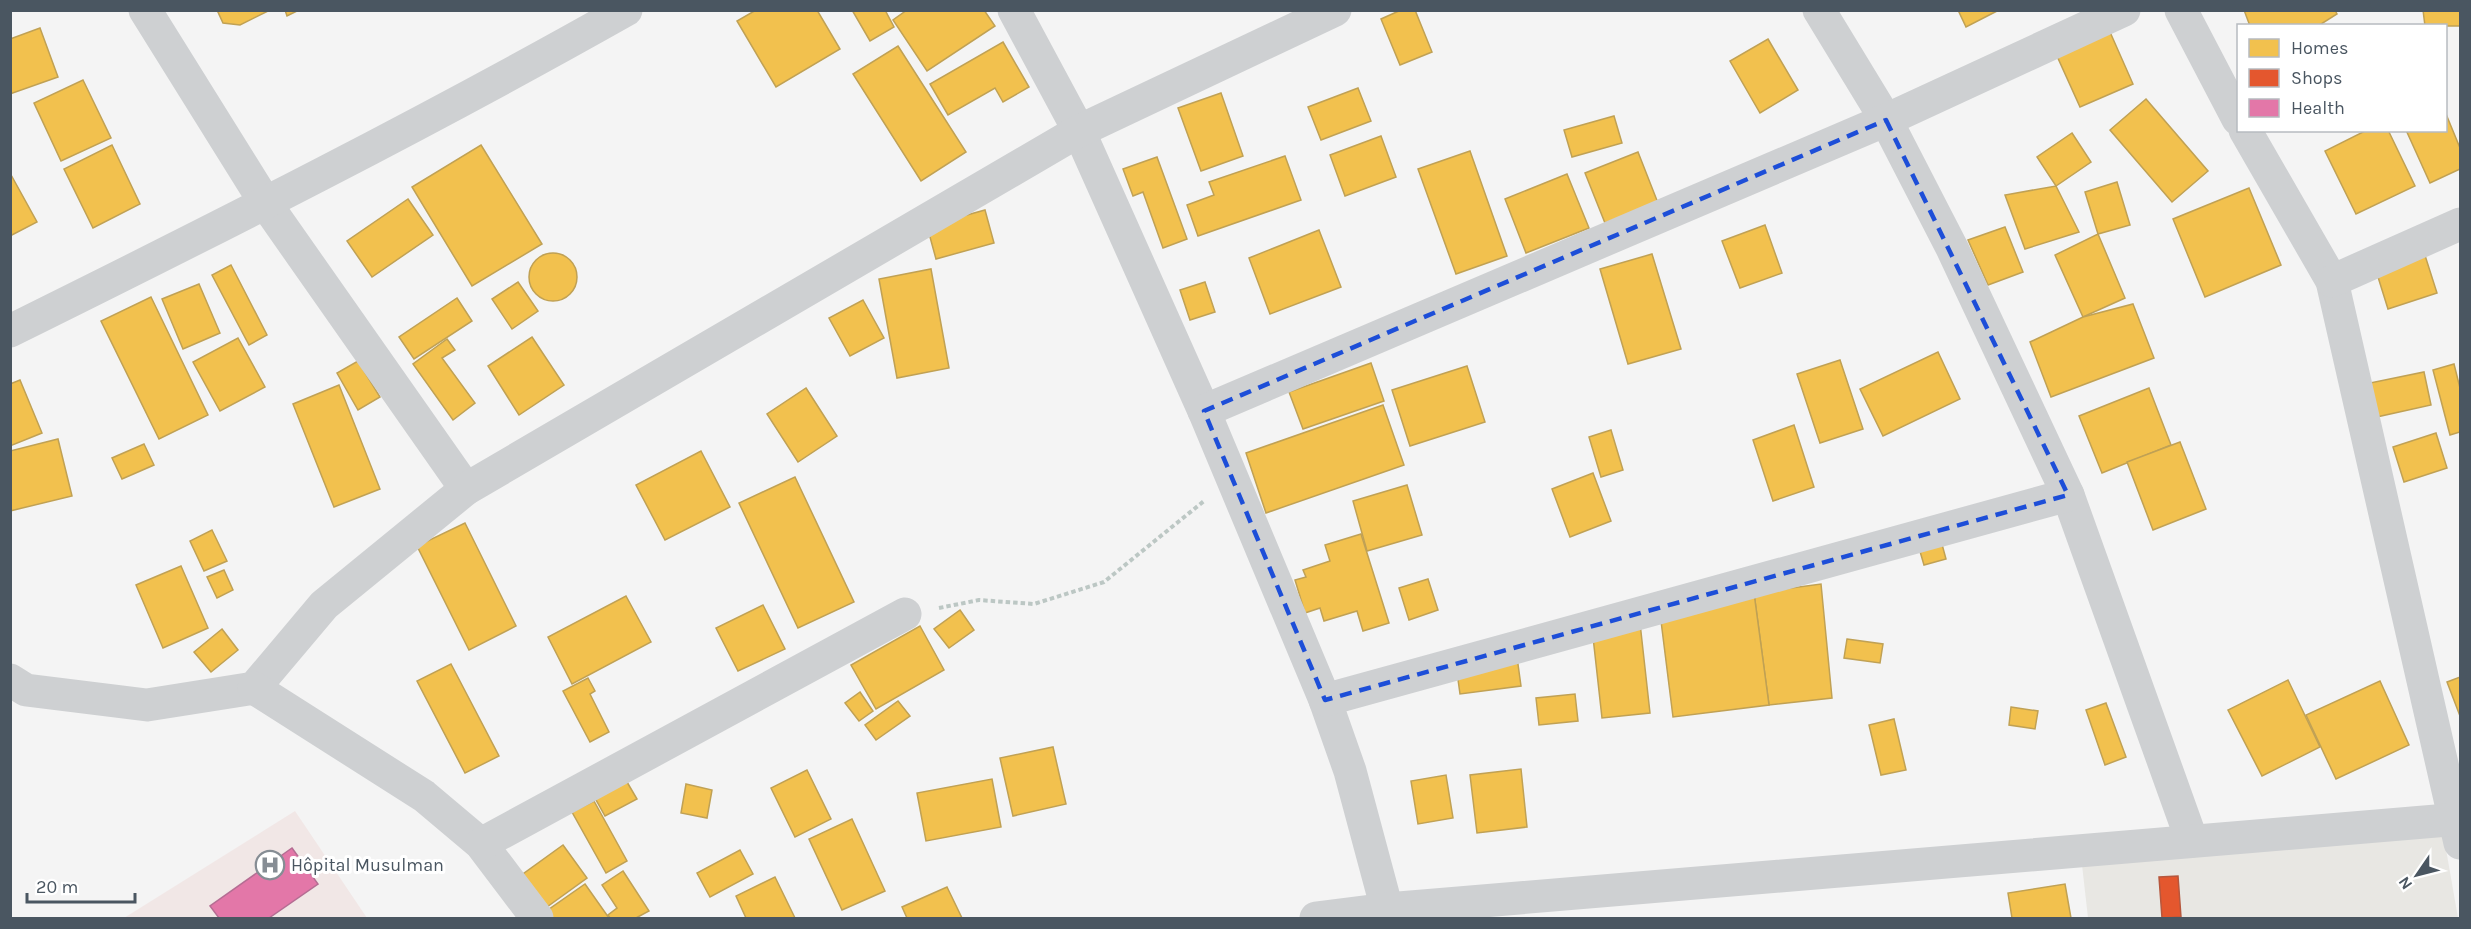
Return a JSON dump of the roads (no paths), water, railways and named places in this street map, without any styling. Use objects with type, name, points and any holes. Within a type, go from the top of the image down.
[{"type":"street","points":[[145,10],[266,204],[465,489]]},
{"type":"street","points":[[10,332],[266,204],[481,92],[626,10]]},
{"type":"street","points":[[1014,10],[1079,131],[1204,411],[1325,700],[1350,771],[1386,914]]},
{"type":"street","points":[[10,680],[26,690],[147,705],[254,688],[324,605],[465,489],[1079,131],[1335,10]]},
{"type":"street","points":[[1819,10],[1886,120],[1952,248],[2067,495],[2192,841]]},
{"type":"street","points":[[1204,411],[1886,120],[2124,10]]},
{"type":"street","points":[[2181,10],[2237,117]]},
{"type":"street","points":[[1316,918],[1386,914],[2192,841],[2459,827],[2332,281],[2246,132]]},
{"type":"street","points":[[2332,281],[2460,224]]},
{"type":"street","points":[[1325,700],[2067,495]]},
{"type":"street","points":[[481,844],[905,615]]},
{"type":"street","points":[[254,688],[424,796],[481,844],[537,918]]},
{"type":"place","name":"Hôpital Musulman","points":[[270,865]]}]
